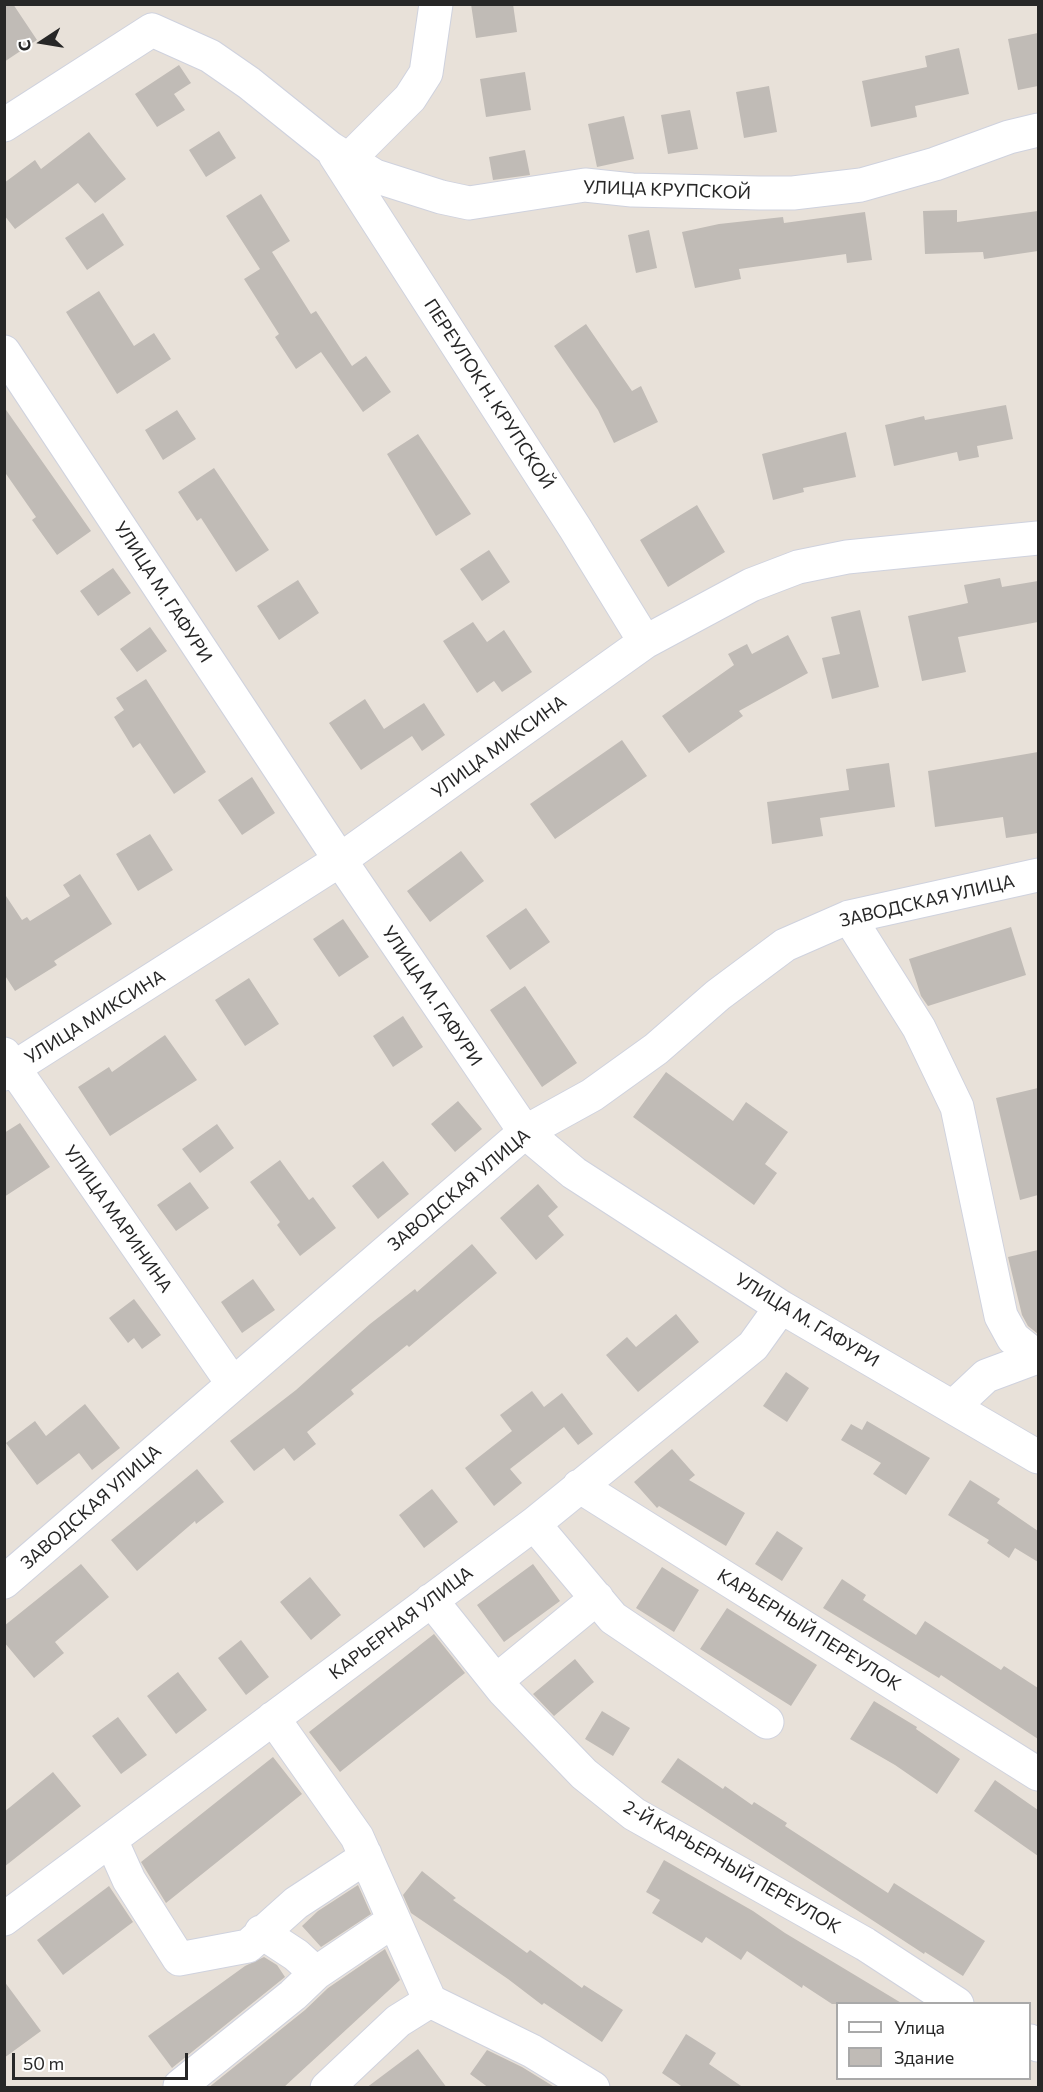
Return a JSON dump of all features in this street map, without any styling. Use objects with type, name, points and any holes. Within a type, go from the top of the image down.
[{"type":"street","points":[[339,153],[410,98],[426,73],[436,4]]},
{"type":"street","name":"УЛИЦА КРУПСКОЙ","points":[[4,125],[152,17],[249,83],[339,153],[375,176],[441,197],[469,203],[585,185],[632,190],[794,193],[861,185],[935,164],[1009,136],[1038,130]]},
{"type":"street","name":"ПЕРЕУЛОК Н. КРУПСКОЙ","points":[[339,153],[645,642]]},
{"type":"street","name":"УЛИЦА М. ГАФУРИ","points":[[4,352],[340,860],[525,1132],[574,1173],[781,1307],[1038,1457]]},
{"type":"street","name":"УЛИЦА МИКСИНА","points":[[8,1066],[340,860],[645,642],[751,585],[798,567],[847,557],[1038,538]]},
{"type":"street","name":"ЗАВОДСКАЯ УЛИЦА","points":[[4,1582],[525,1132],[591,1095],[656,1049],[718,995],[785,945],[849,917],[1038,875]]},
{"type":"street","points":[[849,917],[919,1028],[957,1107],[967,1146],[1000,1316],[1012,1338],[1038,1357]]},
{"type":"street","name":"УЛИЦА МАРИНИНА","points":[[8,1066],[233,1384]]},
{"type":"street","name":"КАРЬЕРНАЯ УЛИЦА","points":[[4,1919],[534,1524],[753,1346],[781,1307]]},
{"type":"street","points":[[953,1407],[986,1376],[1038,1357]]},
{"type":"street","name":"КАРЬЕРНЫЙ ПЕРЕУЛОК","points":[[579,1486],[1038,1774]]},
{"type":"street","points":[[534,1524],[613,1617],[767,1722]]},
{"type":"street","points":[[496,1681],[597,1598]]},
{"type":"street","name":"2-Й КАРЬЕРНЫЙ ПЕРЕУЛОК","points":[[432,1600],[496,1681],[584,1774],[634,1814],[865,1944],[954,2002]]},
{"type":"street","points":[[273,1718],[357,1837],[430,2001],[532,2051],[593,2088]]},
{"type":"street","points":[[111,1840],[129,1880],[179,1959],[248,1946],[296,1903],[357,1863],[364,1854]]},
{"type":"street","points":[[180,2086],[293,1995],[316,1973],[393,1922]]},
{"type":"street","points":[[261,1932],[296,1955],[316,1973]]},
{"type":"street","points":[[327,2088],[398,2021],[430,2001]]},
{"type":"building","points":[[4,4],[13,4],[37,40],[4,62]]},
{"type":"building","points":[[471,4],[513,4],[517,32],[476,38]]},
{"type":"building","points":[[1038,33],[1038,86],[1018,90],[1008,39]]},
{"type":"building","points":[[959,48],[969,94],[915,106],[917,117],[871,127],[862,81],[927,67],[925,56]]},
{"type":"building","points":[[179,65],[191,83],[174,94],[185,110],[157,127],[135,94]]},
{"type":"building","points":[[525,72],[531,110],[486,117],[480,79]]},
{"type":"building","points":[[769,86],[777,132],[744,138],[736,92]]},
{"type":"building","points":[[690,110],[698,149],[668,154],[661,115]]},
{"type":"building","points":[[624,116],[634,159],[597,167],[588,124]]},
{"type":"building","points":[[219,131],[236,158],[206,177],[189,150]]},
{"type":"building","points":[[89,132],[126,179],[95,203],[78,183],[15,229],[4,215],[4,183],[35,160],[41,169]]},
{"type":"building","points":[[525,150],[530,175],[493,180],[489,157]]},
{"type":"building","points":[[261,194],[290,241],[272,252],[311,314],[316,311],[352,366],[366,356],[391,392],[363,412],[321,352],[296,369],[275,337],[279,334],[244,279],[260,269],[226,216]]},
{"type":"building","points":[[957,210],[957,222],[1038,211],[1038,251],[984,259],[983,252],[925,254],[923,211]]},
{"type":"building","points":[[865,212],[872,260],[847,263],[846,254],[739,269],[741,279],[695,288],[682,232],[719,224],[783,217],[784,223]]},
{"type":"building","points":[[103,213],[124,245],[87,270],[65,238]]},
{"type":"building","points":[[649,230],[657,268],[636,273],[628,235]]},
{"type":"building","points":[[99,291],[134,346],[154,333],[171,359],[117,394],[66,312]]},
{"type":"building","points":[[586,324],[632,391],[641,386],[658,422],[614,443],[598,410],[554,346]]},
{"type":"building","points":[[1006,405],[1013,439],[977,446],[979,457],[959,461],[957,452],[894,466],[885,425],[924,416],[925,420]]},
{"type":"building","points":[[4,407],[91,531],[57,555],[32,520],[36,517],[4,471]]},
{"type":"building","points":[[177,410],[196,439],[163,460],[145,430]]},
{"type":"building","points":[[846,432],[856,477],[803,488],[804,492],[773,500],[762,454]]},
{"type":"building","points":[[418,434],[471,514],[436,536],[387,454]]},
{"type":"building","points":[[214,468],[269,550],[236,572],[201,518],[197,521],[178,492]]},
{"type":"building","points":[[697,505],[725,552],[668,587],[640,540]]},
{"type":"building","points":[[489,550],[510,582],[482,601],[460,569]]},
{"type":"building","points":[[113,568],[131,593],[98,616],[80,591]]},
{"type":"building","points":[[1000,578],[1002,587],[1038,581],[1038,622],[958,637],[966,672],[922,681],[908,616],[968,603],[964,585]]},
{"type":"building","points":[[298,580],[319,613],[279,640],[257,606]]},
{"type":"building","points":[[860,610],[879,687],[832,699],[822,658],[840,654],[831,617]]},
{"type":"building","points":[[473,622],[487,642],[504,630],[532,672],[502,692],[494,681],[477,693],[443,641]]},
{"type":"building","points":[[150,627],[167,651],[137,672],[120,649]]},
{"type":"building","points":[[788,635],[808,673],[739,711],[743,716],[689,753],[662,716],[734,665],[728,654],[747,644],[752,654]]},
{"type":"building","points":[[146,679],[206,772],[174,794],[140,743],[133,748],[114,717],[124,710],[116,698]]},
{"type":"building","points":[[365,699],[384,729],[424,703],[445,735],[422,751],[412,736],[361,770],[329,723]]},
{"type":"building","points":[[622,740],[647,776],[555,839],[530,804]]},
{"type":"building","points":[[1038,752],[1038,833],[1006,838],[1003,817],[935,827],[928,771]]},
{"type":"building","points":[[889,763],[895,807],[820,818],[823,836],[772,844],[767,802],[849,790],[846,769]]},
{"type":"building","points":[[252,777],[275,813],[242,835],[218,800]]},
{"type":"building","points":[[150,834],[173,870],[138,891],[116,854]]},
{"type":"building","points":[[461,851],[484,881],[430,922],[407,891]]},
{"type":"building","points":[[80,874],[112,924],[54,961],[57,965],[15,991],[4,974],[4,893],[22,920],[27,917],[30,921],[70,896],[63,885]]},
{"type":"building","points":[[526,908],[550,942],[510,970],[486,936]]},
{"type":"building","points":[[343,919],[369,957],[339,977],[313,939]]},
{"type":"building","points":[[1011,927],[1026,975],[928,1006],[921,996],[909,959]]},
{"type":"building","points":[[249,978],[279,1024],[245,1046],[215,1000]]},
{"type":"building","points":[[525,986],[577,1063],[542,1087],[490,1010]]},
{"type":"building","points":[[403,1016],[423,1047],[393,1067],[373,1036]]},
{"type":"building","points":[[165,1035],[197,1080],[110,1136],[78,1087],[109,1067],[112,1072]]},
{"type":"building","points":[[666,1072],[733,1121],[746,1102],[788,1132],[765,1164],[777,1173],[754,1205],[633,1117]]},
{"type":"building","points":[[1038,1088],[1038,1195],[1020,1200],[996,1098]]},
{"type":"building","points":[[458,1101],[482,1129],[455,1152],[431,1124]]},
{"type":"building","points":[[20,1123],[50,1167],[4,1197],[4,1133]]},
{"type":"building","points":[[217,1124],[234,1148],[200,1173],[182,1149]]},
{"type":"building","points":[[280,1160],[309,1200],[313,1197],[336,1228],[300,1256],[277,1225],[280,1222],[250,1182]]},
{"type":"building","points":[[383,1161],[409,1194],[378,1219],[352,1186]]},
{"type":"building","points":[[190,1182],[209,1208],[176,1231],[157,1205]]},
{"type":"building","points":[[538,1184],[558,1207],[548,1216],[564,1235],[536,1260],[500,1218]]},
{"type":"building","points":[[472,1244],[497,1273],[409,1347],[407,1345],[351,1390],[354,1394],[307,1432],[316,1444],[294,1461],[284,1448],[254,1471],[230,1441],[296,1390],[370,1324],[415,1289],[417,1292]]},
{"type":"building","points":[[1038,1250],[1038,1334],[1028,1326],[1022,1315],[1008,1257]]},
{"type":"building","points":[[253,1279],[275,1310],[242,1333],[221,1302]]},
{"type":"building","points":[[134,1299],[161,1335],[142,1349],[134,1338],[128,1343],[109,1318]]},
{"type":"building","points":[[676,1314],[699,1342],[638,1392],[606,1355],[627,1337],[636,1347]]},
{"type":"building","points":[[786,1372],[809,1388],[787,1422],[763,1406]]},
{"type":"building","points":[[532,1391],[544,1407],[562,1393],[593,1434],[578,1445],[564,1427],[510,1469],[522,1483],[494,1506],[465,1468],[512,1431],[500,1415]]},
{"type":"building","points":[[85,1404],[120,1448],[92,1470],[79,1453],[37,1485],[6,1443],[35,1421],[46,1436]]},
{"type":"building","points":[[867,1421],[930,1458],[906,1495],[873,1474],[881,1463],[841,1440],[851,1424],[862,1430]]},
{"type":"building","points":[[672,1449],[695,1475],[689,1480],[745,1513],[726,1546],[659,1506],[657,1508],[634,1482]]},
{"type":"building","points":[[197,1469],[224,1502],[196,1524],[195,1521],[137,1571],[111,1540]]},
{"type":"building","points":[[970,1480],[1000,1499],[997,1503],[1038,1531],[1038,1562],[1015,1548],[1009,1558],[987,1543],[989,1540],[948,1515]]},
{"type":"building","points":[[432,1489],[458,1522],[424,1548],[399,1515]]},
{"type":"building","points":[[777,1531],[803,1548],[782,1581],[755,1564]]},
{"type":"building","points":[[81,1564],[109,1597],[55,1642],[64,1653],[34,1678],[4,1642],[4,1626]]},
{"type":"building","points":[[533,1564],[560,1601],[504,1642],[477,1605]]},
{"type":"building","points":[[662,1567],[699,1590],[674,1632],[636,1608]]},
{"type":"building","points":[[310,1577],[341,1615],[311,1640],[280,1602]]},
{"type":"building","points":[[842,1579],[866,1595],[863,1600],[916,1635],[925,1621],[1001,1670],[1004,1666],[1038,1688],[1038,1739],[941,1675],[939,1678],[823,1608]]},
{"type":"building","points":[[727,1608],[817,1665],[791,1706],[700,1649]]},
{"type":"building","points":[[434,1634],[465,1673],[340,1772],[309,1732]]},
{"type":"building","points":[[241,1640],[269,1677],[246,1695],[218,1658]]},
{"type":"building","points":[[575,1659],[594,1682],[554,1716],[533,1694]]},
{"type":"building","points":[[178,1672],[207,1710],[176,1734],[147,1696]]},
{"type":"building","points":[[874,1701],[917,1727],[916,1729],[960,1759],[937,1794],[895,1765],[850,1739]]},
{"type":"building","points":[[602,1711],[630,1728],[613,1756],[585,1739]]},
{"type":"building","points":[[118,1717],[147,1755],[121,1774],[92,1736]]},
{"type":"building","points":[[273,1757],[302,1794],[166,1903],[141,1862]]},
{"type":"building","points":[[678,1758],[723,1789],[725,1786],[752,1805],[754,1802],[787,1823],[785,1826],[888,1893],[894,1883],[985,1941],[963,1976],[925,1952],[924,1954],[661,1782]]},
{"type":"building","points":[[53,1772],[81,1806],[4,1867],[4,1812]]},
{"type":"building","points":[[995,1780],[1038,1810],[1038,1856],[974,1811]]},
{"type":"building","points":[[664,1860],[753,1911],[785,1933],[900,2002],[836,2002],[832,2004],[803,1985],[802,1988],[747,1951],[741,1960],[706,1937],[702,1943],[652,1913],[660,1900],[646,1892]]},
{"type":"building","points":[[422,1871],[456,1898],[453,1900],[527,1953],[530,1950],[582,1988],[584,1985],[623,2010],[602,2042],[544,2003],[542,2005],[411,1913],[403,1895]]},
{"type":"building","points":[[358,1885],[371,1914],[321,1947],[302,1926],[318,1911]]},
{"type":"building","points":[[109,1886],[133,1922],[63,1975],[37,1940]]},
{"type":"building","points":[[385,1949],[400,1980],[283,2088],[208,2088],[305,2010],[328,1988]]},
{"type":"building","points":[[264,1957],[277,1965],[285,1977],[172,2068],[148,2036],[245,1966]]},
{"type":"building","points":[[4,1981],[41,2031],[4,2058]]},
{"type":"building","points":[[686,2034],[716,2053],[709,2064],[744,2088],[684,2088],[662,2073]]},
{"type":"building","points":[[418,2049],[447,2088],[366,2088]]},
{"type":"building","points":[[487,2050],[522,2067],[556,2088],[489,2088],[470,2074]]}]
